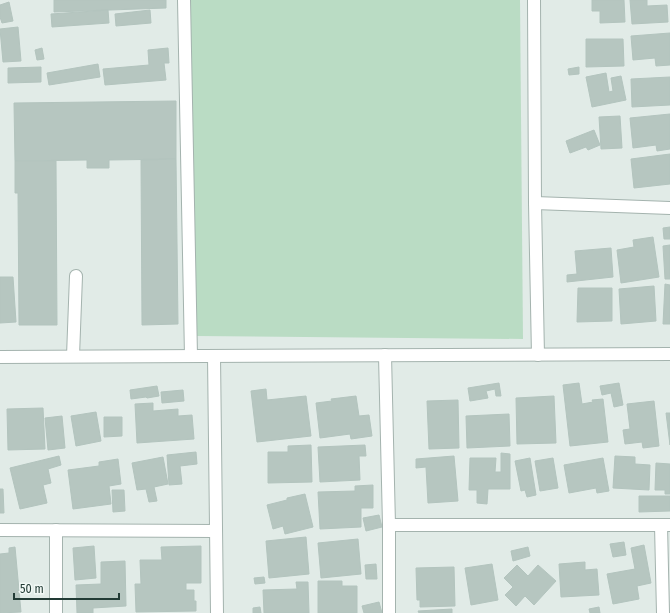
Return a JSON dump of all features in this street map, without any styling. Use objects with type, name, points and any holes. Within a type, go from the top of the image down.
[{"type":"street","points":[[184,0],[191,356]]},
{"type":"street","points":[[534,0],[535,203],[538,355]]},
{"type":"street","points":[[535,203],[670,208]]},
{"type":"street","points":[[73,356],[76,276]]},
{"type":"street","points":[[0,357],[670,354]]},
{"type":"street","points":[[385,355],[389,525],[389,613]]},
{"type":"street","points":[[214,356],[216,613]]},
{"type":"street","points":[[389,525],[665,526],[663,613]]},
{"type":"street","points":[[0,530],[216,531]]},
{"type":"street","points":[[56,530],[56,613]]},
{"type":"green space","points":[[190,0],[520,0],[523,339],[196,336]]},
{"type":"building","points":[[54,0],[166,0],[166,8],[54,12]]},
{"type":"building","points":[[592,0],[624,0],[625,22],[600,23],[600,11],[592,11]]},
{"type":"building","points":[[630,0],[647,0],[647,6],[667,5],[668,22],[632,24]]},
{"type":"building","points":[[9,2],[13,21],[2,23],[0,17],[0,5]]},
{"type":"building","points":[[108,10],[109,23],[52,27],[51,14]]},
{"type":"building","points":[[150,10],[151,23],[116,26],[115,14]]},
{"type":"building","points":[[18,27],[21,61],[3,62],[0,29]]},
{"type":"building","points":[[670,33],[670,65],[656,66],[655,58],[633,60],[631,36]]},
{"type":"building","points":[[586,39],[623,39],[624,66],[586,67]]},
{"type":"building","points":[[42,48],[44,59],[37,60],[35,50]]},
{"type":"building","points":[[168,48],[169,63],[164,63],[166,80],[105,85],[103,69],[149,65],[148,50]]},
{"type":"building","points":[[98,64],[100,77],[49,85],[47,73]]},
{"type":"building","points":[[41,67],[41,82],[8,83],[8,68]]},
{"type":"building","points":[[579,67],[579,74],[569,75],[568,69]]},
{"type":"building","points":[[606,73],[609,92],[613,91],[611,78],[621,76],[626,100],[592,107],[586,77]]},
{"type":"building","points":[[670,77],[670,105],[632,107],[631,79]]},
{"type":"building","points":[[176,101],[176,159],[109,160],[109,168],[87,168],[87,160],[15,161],[14,103]]},
{"type":"building","points":[[670,114],[670,149],[657,151],[656,145],[633,148],[630,118]]},
{"type":"building","points":[[620,116],[622,148],[601,149],[599,117]]},
{"type":"building","points":[[594,130],[600,145],[588,150],[586,147],[570,153],[566,141]]},
{"type":"building","points":[[670,154],[670,184],[634,188],[631,159]]},
{"type":"building","points":[[176,159],[178,324],[142,325],[141,160]]},
{"type":"building","points":[[15,161],[56,161],[57,325],[19,325],[18,193],[15,193]]},
{"type":"building","points":[[670,227],[670,239],[664,239],[663,228]]},
{"type":"building","points":[[653,237],[659,277],[621,283],[617,250],[634,247],[633,240]]},
{"type":"building","points":[[670,245],[670,279],[665,279],[663,246]]},
{"type":"building","points":[[611,248],[613,277],[567,282],[567,275],[577,274],[575,251]]},
{"type":"building","points":[[0,277],[13,277],[16,322],[0,323]]},
{"type":"building","points":[[665,284],[670,285],[670,324],[663,324]]},
{"type":"building","points":[[654,286],[656,321],[621,324],[619,289]]},
{"type":"building","points":[[578,288],[612,288],[612,321],[577,322]]},
{"type":"building","points":[[499,383],[501,396],[496,396],[495,389],[486,391],[488,398],[470,401],[468,388]]},
{"type":"building","points":[[579,383],[582,404],[593,402],[592,400],[603,399],[608,442],[570,446],[563,385]]},
{"type":"building","points":[[619,383],[623,405],[614,407],[611,393],[602,395],[600,386]]},
{"type":"building","points":[[157,386],[159,396],[131,399],[130,390]]},
{"type":"building","points":[[266,389],[267,400],[306,396],[311,436],[257,442],[251,391]]},
{"type":"building","points":[[183,390],[184,401],[162,403],[161,392]]},
{"type":"building","points":[[356,396],[359,416],[369,415],[372,436],[351,439],[350,434],[320,438],[316,403],[332,401],[331,399]]},
{"type":"building","points":[[554,396],[556,443],[517,444],[516,398]]},
{"type":"building","points":[[458,400],[459,448],[429,449],[427,401]]},
{"type":"building","points":[[654,401],[659,446],[643,448],[642,442],[625,444],[623,430],[630,429],[627,404]]},
{"type":"building","points":[[153,403],[153,411],[178,409],[178,416],[192,415],[194,439],[137,443],[135,404]]},
{"type":"building","points":[[43,408],[45,449],[8,450],[7,409]]},
{"type":"building","points":[[96,412],[101,441],[76,446],[71,416]]},
{"type":"building","points":[[666,413],[670,413],[670,445]]},
{"type":"building","points":[[509,414],[510,446],[467,448],[466,416]]},
{"type":"building","points":[[62,416],[65,448],[48,450],[45,418]]},
{"type":"building","points":[[104,417],[122,417],[122,436],[104,437]]},
{"type":"building","points":[[311,445],[312,482],[268,483],[268,452],[288,452],[288,446]]},
{"type":"building","points":[[365,445],[366,456],[359,456],[360,480],[320,482],[318,447]]},
{"type":"building","points":[[196,452],[197,464],[180,466],[182,484],[169,485],[167,455]]},
{"type":"building","points":[[501,453],[510,454],[510,489],[488,489],[487,504],[477,503],[477,490],[469,490],[470,458],[496,458],[495,472],[501,472]]},
{"type":"building","points":[[59,456],[61,465],[48,469],[51,483],[43,485],[47,503],[20,509],[10,468]]},
{"type":"building","points":[[454,456],[458,501],[428,503],[426,467],[416,468],[416,459]]},
{"type":"building","points":[[615,456],[635,457],[635,464],[650,465],[649,490],[613,488]]},
{"type":"building","points":[[163,457],[168,484],[154,487],[157,501],[149,502],[146,489],[137,490],[132,463]]},
{"type":"building","points":[[530,458],[536,495],[527,497],[525,490],[521,491],[515,461]]},
{"type":"building","points":[[553,458],[558,488],[540,491],[535,461]]},
{"type":"building","points":[[603,458],[609,491],[597,493],[596,488],[569,493],[564,465]]},
{"type":"building","points":[[118,459],[121,484],[109,486],[111,504],[73,509],[68,470],[99,466],[99,462]]},
{"type":"building","points":[[656,463],[670,464],[670,494],[665,494],[665,490],[655,490]]},
{"type":"building","points":[[373,485],[373,508],[361,508],[361,527],[320,529],[318,492],[355,491],[355,486]]},
{"type":"building","points":[[0,489],[3,489],[4,513],[0,513]]},
{"type":"building","points":[[112,490],[124,490],[125,511],[113,512]]},
{"type":"building","points":[[305,494],[313,527],[285,534],[283,526],[273,529],[267,505]]},
{"type":"building","points":[[639,496],[670,496],[670,511],[639,512]]},
{"type":"building","points":[[379,515],[382,527],[366,531],[363,518]]},
{"type":"building","points":[[306,537],[309,574],[269,578],[266,541]]},
{"type":"building","points":[[358,539],[361,574],[321,578],[318,543]]},
{"type":"building","points":[[624,542],[626,555],[613,557],[610,544]]},
{"type":"building","points":[[644,545],[651,583],[637,586],[639,599],[613,604],[607,574],[635,569],[631,548]]},
{"type":"building","points":[[94,546],[96,578],[75,580],[73,548]]},
{"type":"building","points":[[201,546],[201,583],[186,583],[186,590],[194,590],[196,611],[136,612],[135,584],[141,584],[140,560],[162,560],[161,547]]},
{"type":"building","points":[[15,547],[21,612],[0,613],[0,554],[9,553],[9,548]]},
{"type":"building","points":[[528,547],[530,556],[513,561],[511,551]]},
{"type":"building","points":[[125,561],[126,606],[93,608],[93,613],[77,613],[76,585],[101,584],[101,562]]},
{"type":"building","points":[[585,562],[585,570],[597,569],[599,595],[561,597],[559,564]]},
{"type":"building","points":[[376,564],[377,579],[366,579],[365,565]]},
{"type":"building","points":[[492,564],[498,600],[471,605],[465,568]]},
{"type":"building","points":[[517,565],[528,576],[538,565],[556,581],[534,605],[525,596],[516,606],[505,595],[513,587],[504,578]]},
{"type":"building","points":[[454,567],[455,606],[420,607],[420,600],[417,600],[416,568]]},
{"type":"building","points":[[264,577],[265,583],[255,584],[254,578]]},
{"type":"building","points":[[318,581],[342,581],[342,586],[357,586],[357,613],[318,613]]},
{"type":"building","points":[[296,582],[308,582],[309,613],[264,613],[263,590],[297,589]]},
{"type":"building","points":[[379,602],[382,613],[364,613],[362,606]]},
{"type":"building","points":[[260,607],[261,613],[253,613],[253,608]]},
{"type":"building","points":[[599,607],[600,613],[590,613],[589,609]]},
{"type":"building","points":[[452,609],[452,613],[419,613],[418,611]]}]
